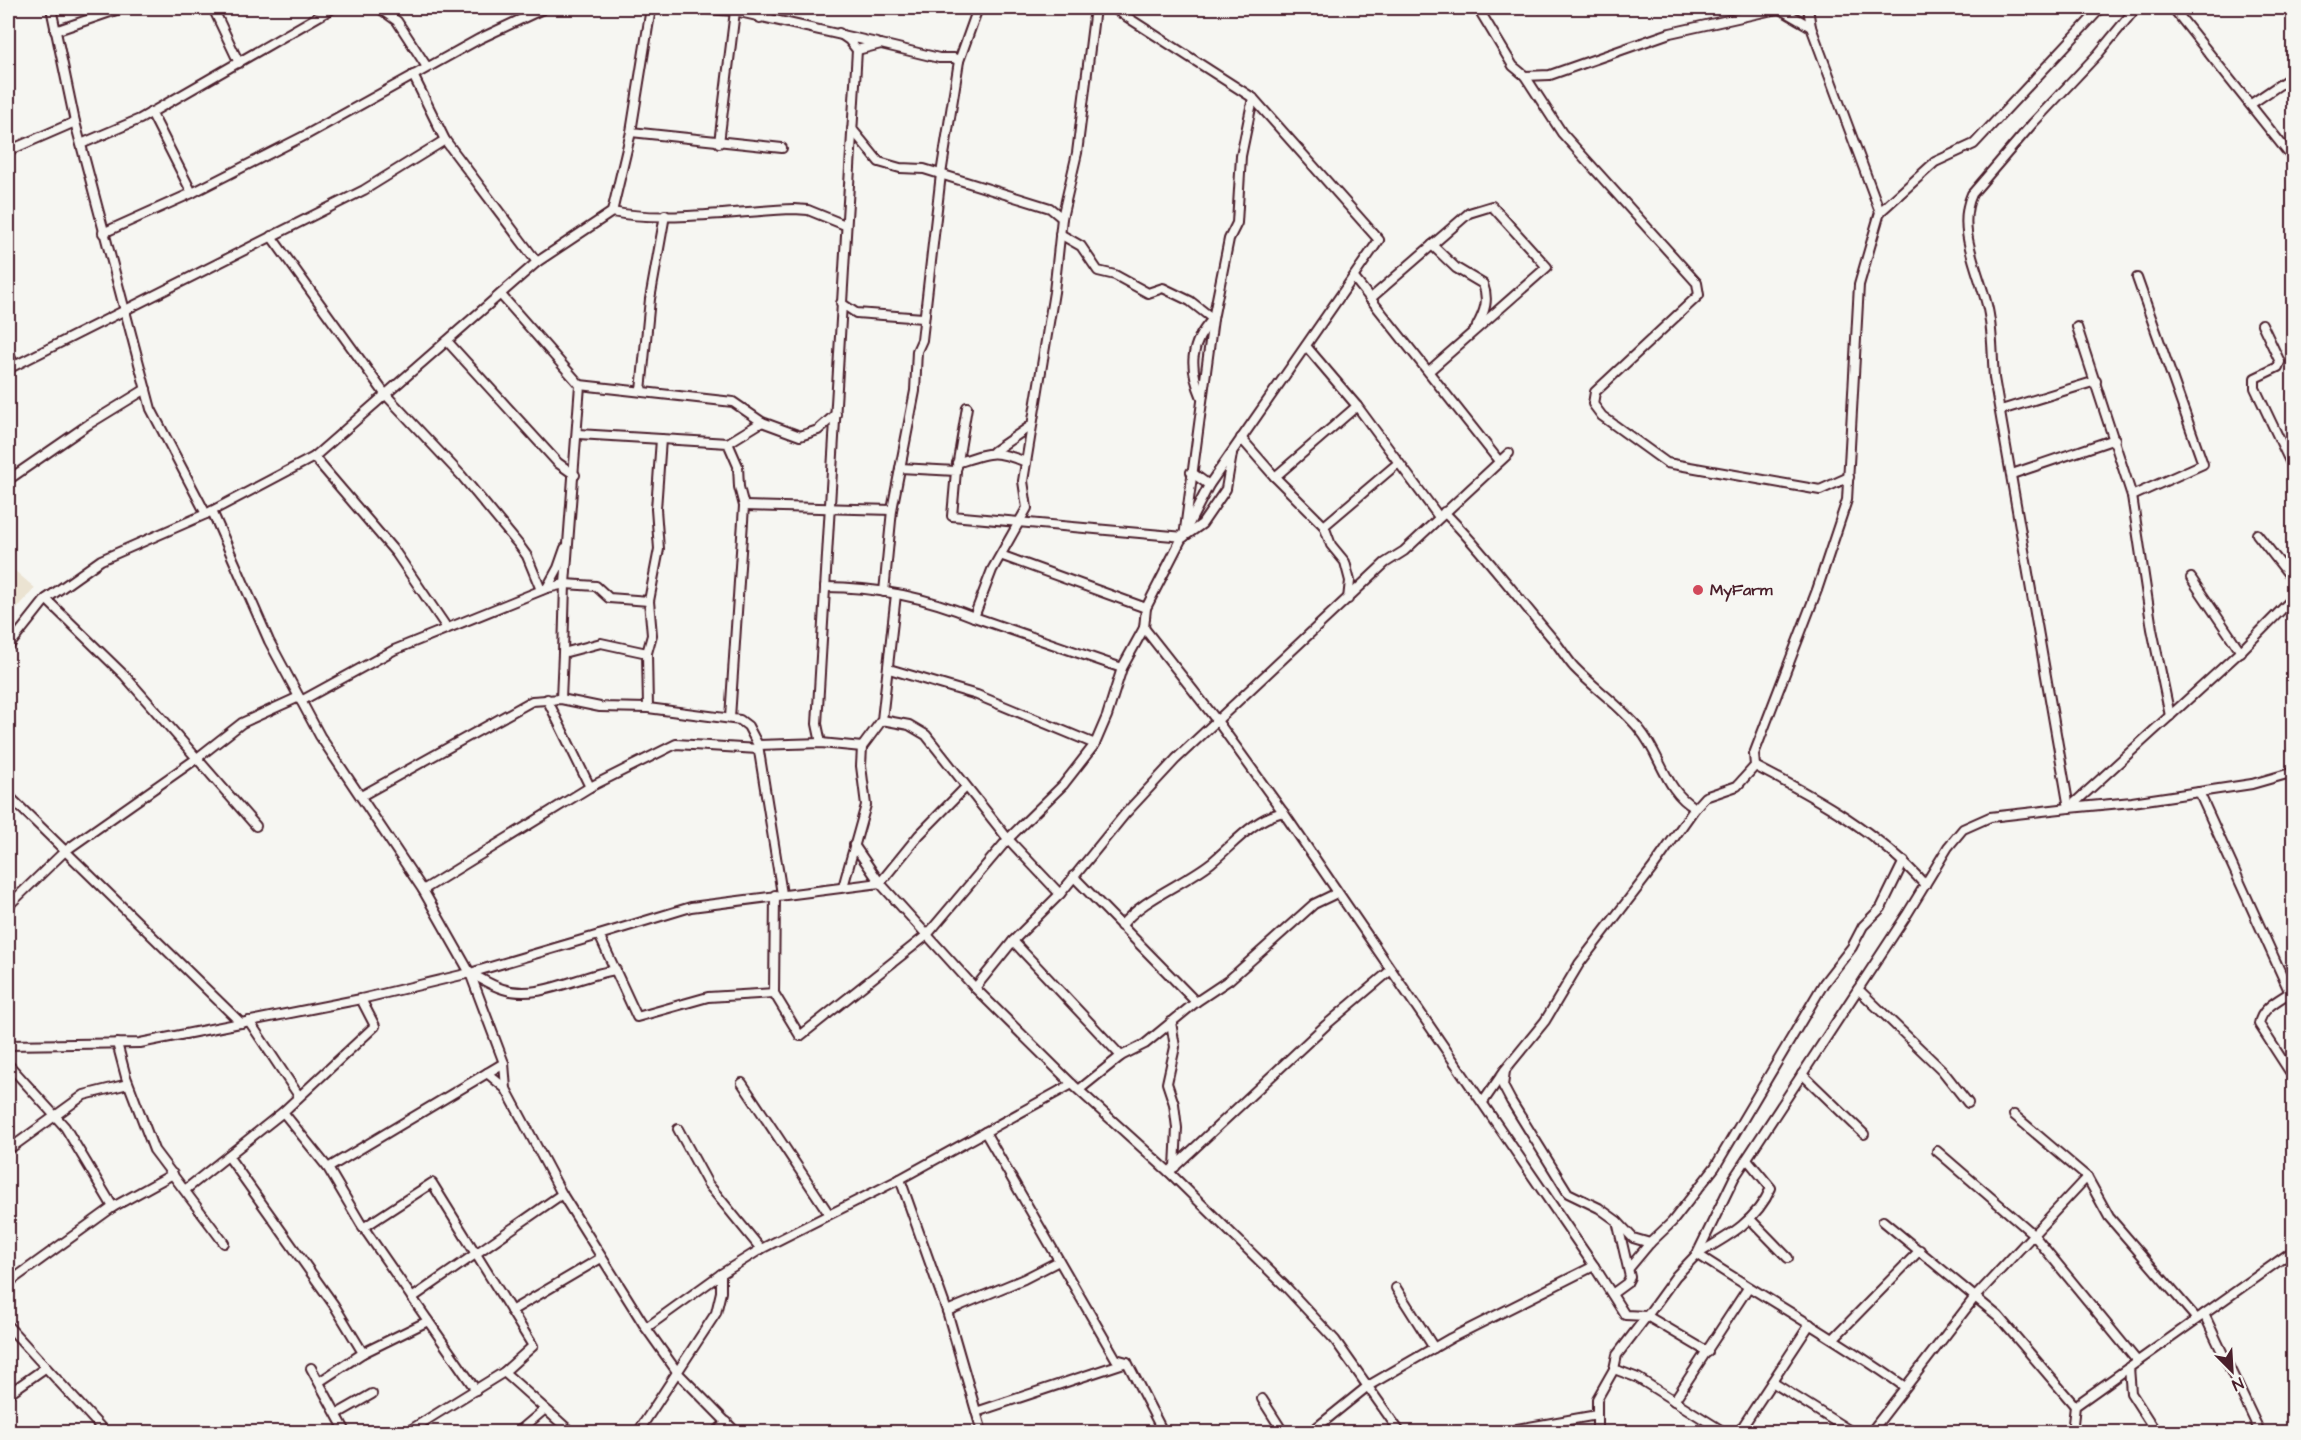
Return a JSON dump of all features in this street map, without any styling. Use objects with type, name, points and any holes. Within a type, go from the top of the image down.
[{"type":"street","points":[[51,8],[75,122],[151,409],[209,512],[269,641],[320,736],[363,795],[423,890],[470,973],[504,1063],[506,1089]]},
{"type":"street","points":[[55,31],[122,8]]},
{"type":"street","points":[[213,8],[239,63]]},
{"type":"street","points":[[81,144],[151,112],[333,8]]},
{"type":"street","points":[[379,8],[397,21],[427,67]]},
{"type":"street","points":[[103,233],[192,193],[306,135],[427,67],[545,8]]},
{"type":"street","points":[[8,647],[46,598],[101,560],[209,512],[314,457],[537,262],[612,212],[632,132],[653,8]]},
{"type":"street","points":[[691,8],[723,8],[760,18],[839,33],[939,58],[954,58],[959,61]]},
{"type":"street","points":[[760,18],[776,8]]},
{"type":"street","points":[[884,592],[892,510],[915,391],[917,351],[922,340],[941,174],[959,61],[978,8]]},
{"type":"street","points":[[974,617],[993,570],[1003,556],[1027,508],[1023,481],[1062,218],[1077,153],[1095,8]]},
{"type":"street","points":[[363,795],[532,700],[561,699],[600,706],[648,708],[740,720],[748,726],[758,747],[779,894],[774,993],[800,1036],[927,934],[1008,839],[1063,785],[1095,744],[1107,716],[1122,668],[1144,628],[1146,609],[1209,485],[1379,240],[1253,98],[1113,8]]},
{"type":"street","points":[[1478,8],[1513,66],[1525,76],[1562,133],[1697,283],[1699,295],[1595,392],[1593,404],[1602,417],[1667,463],[1820,490],[1848,477]]},
{"type":"street","points":[[1525,76],[1550,75],[1670,33],[1781,8],[1811,27]]},
{"type":"street","points":[[1808,8],[1811,27],[1880,212]]},
{"type":"street","points":[[1483,1102],[1505,1070],[1545,1021],[1579,964],[1652,869],[1695,808],[1705,797],[1737,786],[1755,766],[1754,754],[1817,590],[1847,500],[1858,285],[1880,212],[1935,162],[1974,144],[2101,8]]},
{"type":"street","points":[[2068,808],[1994,378],[1988,307],[1969,246],[1966,207],[1972,194],[2033,123],[2098,54],[2136,8]]},
{"type":"street","points":[[2173,8],[2294,160]]},
{"type":"street","points":[[719,142],[735,11]]},
{"type":"street","points":[[821,743],[817,724],[857,50],[839,33]]},
{"type":"street","points":[[857,50],[881,44]]},
{"type":"street","points":[[413,75],[445,140],[537,262]]},
{"type":"street","points":[[2251,104],[2294,75]]},
{"type":"street","points":[[1184,537],[1191,472],[1214,319],[1229,239],[1237,224],[1241,156],[1253,98]]},
{"type":"street","points":[[151,112],[192,193]]},
{"type":"street","points":[[8,151],[75,122]]},
{"type":"street","points":[[852,129],[879,162],[900,168],[924,169],[941,174],[1050,208],[1062,218]]},
{"type":"street","points":[[632,132],[782,148]]},
{"type":"street","points":[[8,352],[11,367],[364,190],[445,140]]},
{"type":"street","points":[[1370,299],[1469,213],[1492,206],[1547,267],[1429,371]]},
{"type":"street","points":[[612,212],[628,215],[665,215],[794,209],[808,210],[845,225]]},
{"type":"street","points":[[641,391],[651,299],[665,215]]},
{"type":"street","points":[[1060,234],[1081,246],[1098,271],[1115,275],[1148,293],[1163,288],[1190,302],[1214,319]]},
{"type":"street","points":[[271,236],[385,394],[461,475],[527,556],[544,589]]},
{"type":"street","points":[[1432,245],[1456,268],[1483,284],[1487,295],[1485,310],[1475,331]]},
{"type":"street","points":[[1354,278],[1499,460]]},
{"type":"street","points":[[2132,496],[2203,464],[2137,278]]},
{"type":"street","points":[[501,295],[580,385],[734,402],[762,422],[800,436],[818,430],[836,414]]},
{"type":"street","points":[[841,303],[856,313],[923,318]]},
{"type":"street","points":[[841,321],[856,313]]},
{"type":"street","points":[[1202,400],[1194,381],[1191,363],[1203,329],[1214,319]]},
{"type":"street","points":[[2262,324],[2280,362],[2278,367],[2255,378],[2255,388],[2294,470]]},
{"type":"street","points":[[2077,327],[2132,496],[2152,629],[2170,716]]},
{"type":"street","points":[[447,341],[558,463],[574,475]]},
{"type":"street","points":[[1306,346],[1357,406],[1397,464],[1442,514],[1474,542],[1574,667],[1620,707],[1641,731],[1654,748],[1672,788],[1683,801],[1695,808]]},
{"type":"street","points":[[2001,410],[2096,381]]},
{"type":"street","points":[[561,699],[565,584],[580,385]]},
{"type":"street","points":[[8,480],[89,424],[146,389]]},
{"type":"street","points":[[1275,477],[1357,406]]},
{"type":"street","points":[[967,407],[952,516],[1184,537],[1202,524],[1226,489],[1232,451]]},
{"type":"street","points":[[578,434],[728,443],[762,422]]},
{"type":"street","points":[[900,468],[957,467],[993,452],[1032,425]]},
{"type":"street","points":[[1241,438],[1275,477],[1324,526],[1331,544],[1345,562],[1350,581],[1348,599]]},
{"type":"street","points":[[648,708],[647,653],[652,635],[649,601],[659,549],[656,509],[662,439]]},
{"type":"street","points":[[2012,474],[2115,439]]},
{"type":"street","points":[[728,443],[738,466],[744,506],[730,718]]},
{"type":"street","points":[[993,452],[1000,452],[1026,462]]},
{"type":"street","points":[[975,988],[1012,941],[1060,894],[1073,876],[1176,759],[1385,563],[1404,551],[1509,453]]},
{"type":"street","points":[[314,457],[396,553],[447,628]]},
{"type":"street","points":[[1324,526],[1397,464]]},
{"type":"street","points":[[1191,472],[1209,485]]},
{"type":"street","points":[[744,506],[892,510]]},
{"type":"street","points":[[544,589],[558,568],[569,533]]},
{"type":"street","points":[[2258,534],[2294,581]]},
{"type":"street","points":[[1003,556],[1146,609]]},
{"type":"street","points":[[2191,578],[2241,652]]},
{"type":"street","points":[[8,906],[65,851],[196,759],[242,723],[300,699],[394,650],[544,589],[565,584],[596,586],[609,598],[649,601]]},
{"type":"street","points":[[825,587],[858,587],[932,600],[974,617],[1122,668]]},
{"type":"street","points":[[843,887],[866,805],[861,766],[862,747],[882,720],[896,594]]},
{"type":"street","points":[[2068,808],[2241,652],[2294,597]]},
{"type":"street","points":[[46,598],[125,676],[256,825]]},
{"type":"street","points":[[1144,628],[1218,722],[1283,812],[1483,1102],[1625,1315],[1647,1316],[1708,1352]]},
{"type":"street","points":[[562,653],[601,643],[647,653]]},
{"type":"street","points":[[889,669],[977,695],[1095,744]]},
{"type":"street","points":[[547,699],[591,787]]},
{"type":"street","points":[[882,720],[909,725],[926,735],[1008,839],[1060,894]]},
{"type":"street","points":[[423,890],[591,787],[676,744],[758,747],[821,743],[862,747]]},
{"type":"street","points":[[1755,766],[1841,814],[1904,861],[1925,885]]},
{"type":"street","points":[[1697,1254],[1747,1159],[1948,847],[1963,829],[1990,817],[2132,802],[2252,784],[2294,772]]},
{"type":"street","points":[[8,1046],[140,1043],[361,999],[470,973],[691,907],[779,894],[880,883],[919,835],[966,787]]},
{"type":"street","points":[[2199,792],[2292,992],[2266,1009],[2260,1015],[2259,1024],[2294,1078]]},
{"type":"street","points":[[8,795],[245,1022],[299,1096]]},
{"type":"street","points":[[1121,926],[1131,914],[1211,862],[1245,830],[1269,815],[1283,812]]},
{"type":"street","points":[[854,845],[880,883],[975,988],[1072,1084],[1172,1169],[1328,1332],[1400,1432]]},
{"type":"street","points":[[1630,1268],[1650,1243],[1672,1222],[1715,1167],[1824,983],[1852,947],[1863,926],[1881,908],[1904,861]]},
{"type":"street","points":[[1073,876],[1196,1002]]},
{"type":"street","points":[[1080,1089],[1121,1056],[1145,1044],[1196,1002],[1229,980],[1314,904],[1337,892]]},
{"type":"street","points":[[599,935],[637,1017],[708,997],[774,993]]},
{"type":"street","points":[[1012,941],[1121,1056]]},
{"type":"street","points":[[470,973],[503,989],[528,993],[597,973],[616,970]]},
{"type":"street","points":[[1172,1169],[1326,1025],[1391,970]]},
{"type":"street","points":[[1858,989],[1942,1070],[1968,1103]]},
{"type":"street","points":[[185,1190],[283,1112],[375,1026],[361,999]]},
{"type":"street","points":[[1171,1022],[1175,1047],[1167,1083],[1174,1104],[1177,1128],[1172,1169]]},
{"type":"street","points":[[117,1043],[128,1084],[154,1150],[224,1243]]},
{"type":"street","points":[[328,1168],[504,1063]]},
{"type":"street","points":[[8,1064],[66,1127],[113,1207]]},
{"type":"street","points":[[1505,1070],[1503,1086],[1568,1193],[1599,1208],[1617,1221],[1633,1238],[1650,1243]]},
{"type":"street","points":[[487,1073],[506,1089],[562,1194],[646,1328],[678,1373],[736,1432]]},
{"type":"street","points":[[1802,1074],[1864,1134]]},
{"type":"street","points":[[742,1083],[829,1214]]},
{"type":"street","points":[[8,1150],[84,1095],[128,1084]]},
{"type":"street","points":[[646,1328],[721,1274],[761,1249],[900,1179],[1072,1084]]},
{"type":"street","points":[[283,1112],[328,1168],[363,1228],[476,1390]]},
{"type":"street","points":[[2014,1115],[2086,1177],[2109,1216],[2196,1318]]},
{"type":"street","points":[[678,1130],[708,1185],[761,1249]]},
{"type":"street","points":[[985,1132],[1116,1359],[1127,1362],[1163,1432]]},
{"type":"street","points":[[1937,1151],[2031,1233],[2137,1360]]},
{"type":"street","points":[[228,1156],[334,1305],[363,1353]]},
{"type":"street","points":[[1597,1432],[1597,1399],[1614,1369],[1617,1354],[1676,1276],[1697,1254],[1751,1220],[1771,1188],[1747,1159]]},
{"type":"street","points":[[8,1283],[113,1207],[173,1174]]},
{"type":"street","points":[[1871,1432],[1975,1297],[2031,1233],[2086,1177]]},
{"type":"street","points":[[900,1179],[946,1311],[982,1432]]},
{"type":"street","points":[[363,1228],[432,1183],[533,1346],[504,1372],[407,1432]]},
{"type":"street","points":[[412,1298],[562,1194]]},
{"type":"street","points":[[1751,1220],[1788,1258]]},
{"type":"street","points":[[1612,1294],[1628,1283],[1630,1268],[1617,1221]]},
{"type":"street","points":[[1883,1221],[1998,1316],[2075,1406]]},
{"type":"street","points":[[1834,1338],[1920,1250]]},
{"type":"street","points":[[2071,1432],[2075,1406],[2294,1250]]},
{"type":"street","points":[[1697,1254],[1748,1288],[1834,1338],[1905,1387]]},
{"type":"street","points":[[511,1311],[602,1258]]},
{"type":"street","points":[[946,1311],[1024,1279],[1059,1261]]},
{"type":"street","points":[[1311,1432],[1368,1386],[1434,1348],[1593,1266]]},
{"type":"street","points":[[638,1432],[716,1313],[721,1292],[721,1274]]},
{"type":"street","points":[[1396,1288],[1434,1348]]},
{"type":"street","points":[[1674,1401],[1748,1288]]},
{"type":"street","points":[[2204,1314],[2260,1432]]},
{"type":"street","points":[[319,1382],[363,1353],[428,1321]]},
{"type":"street","points":[[1739,1432],[1810,1324]]},
{"type":"street","points":[[8,1326],[105,1432]]},
{"type":"street","points":[[976,1412],[1127,1362]]},
{"type":"street","points":[[2128,1367],[2131,1393],[2156,1432]]},
{"type":"street","points":[[8,1394],[45,1368]]},
{"type":"street","points":[[311,1368],[346,1432]]},
{"type":"street","points":[[1614,1369],[1638,1378],[1725,1432]]},
{"type":"street","points":[[504,1372],[571,1432]]},
{"type":"street","points":[[1772,1382],[1852,1432]]},
{"type":"street","points":[[337,1414],[372,1394]]},
{"type":"street","points":[[1262,1399],[1283,1432]]},
{"type":"street","points":[[518,1432],[544,1410]]},
{"type":"street","points":[[1517,1428],[1597,1415]]},
{"type":"street","points":[[716,1432],[727,1422]]},
{"type":"shaded area","points":[[8,565],[35,588],[8,619]]},
{"type":"place","name":"MyFarm","points":[[1698,590]]}]
